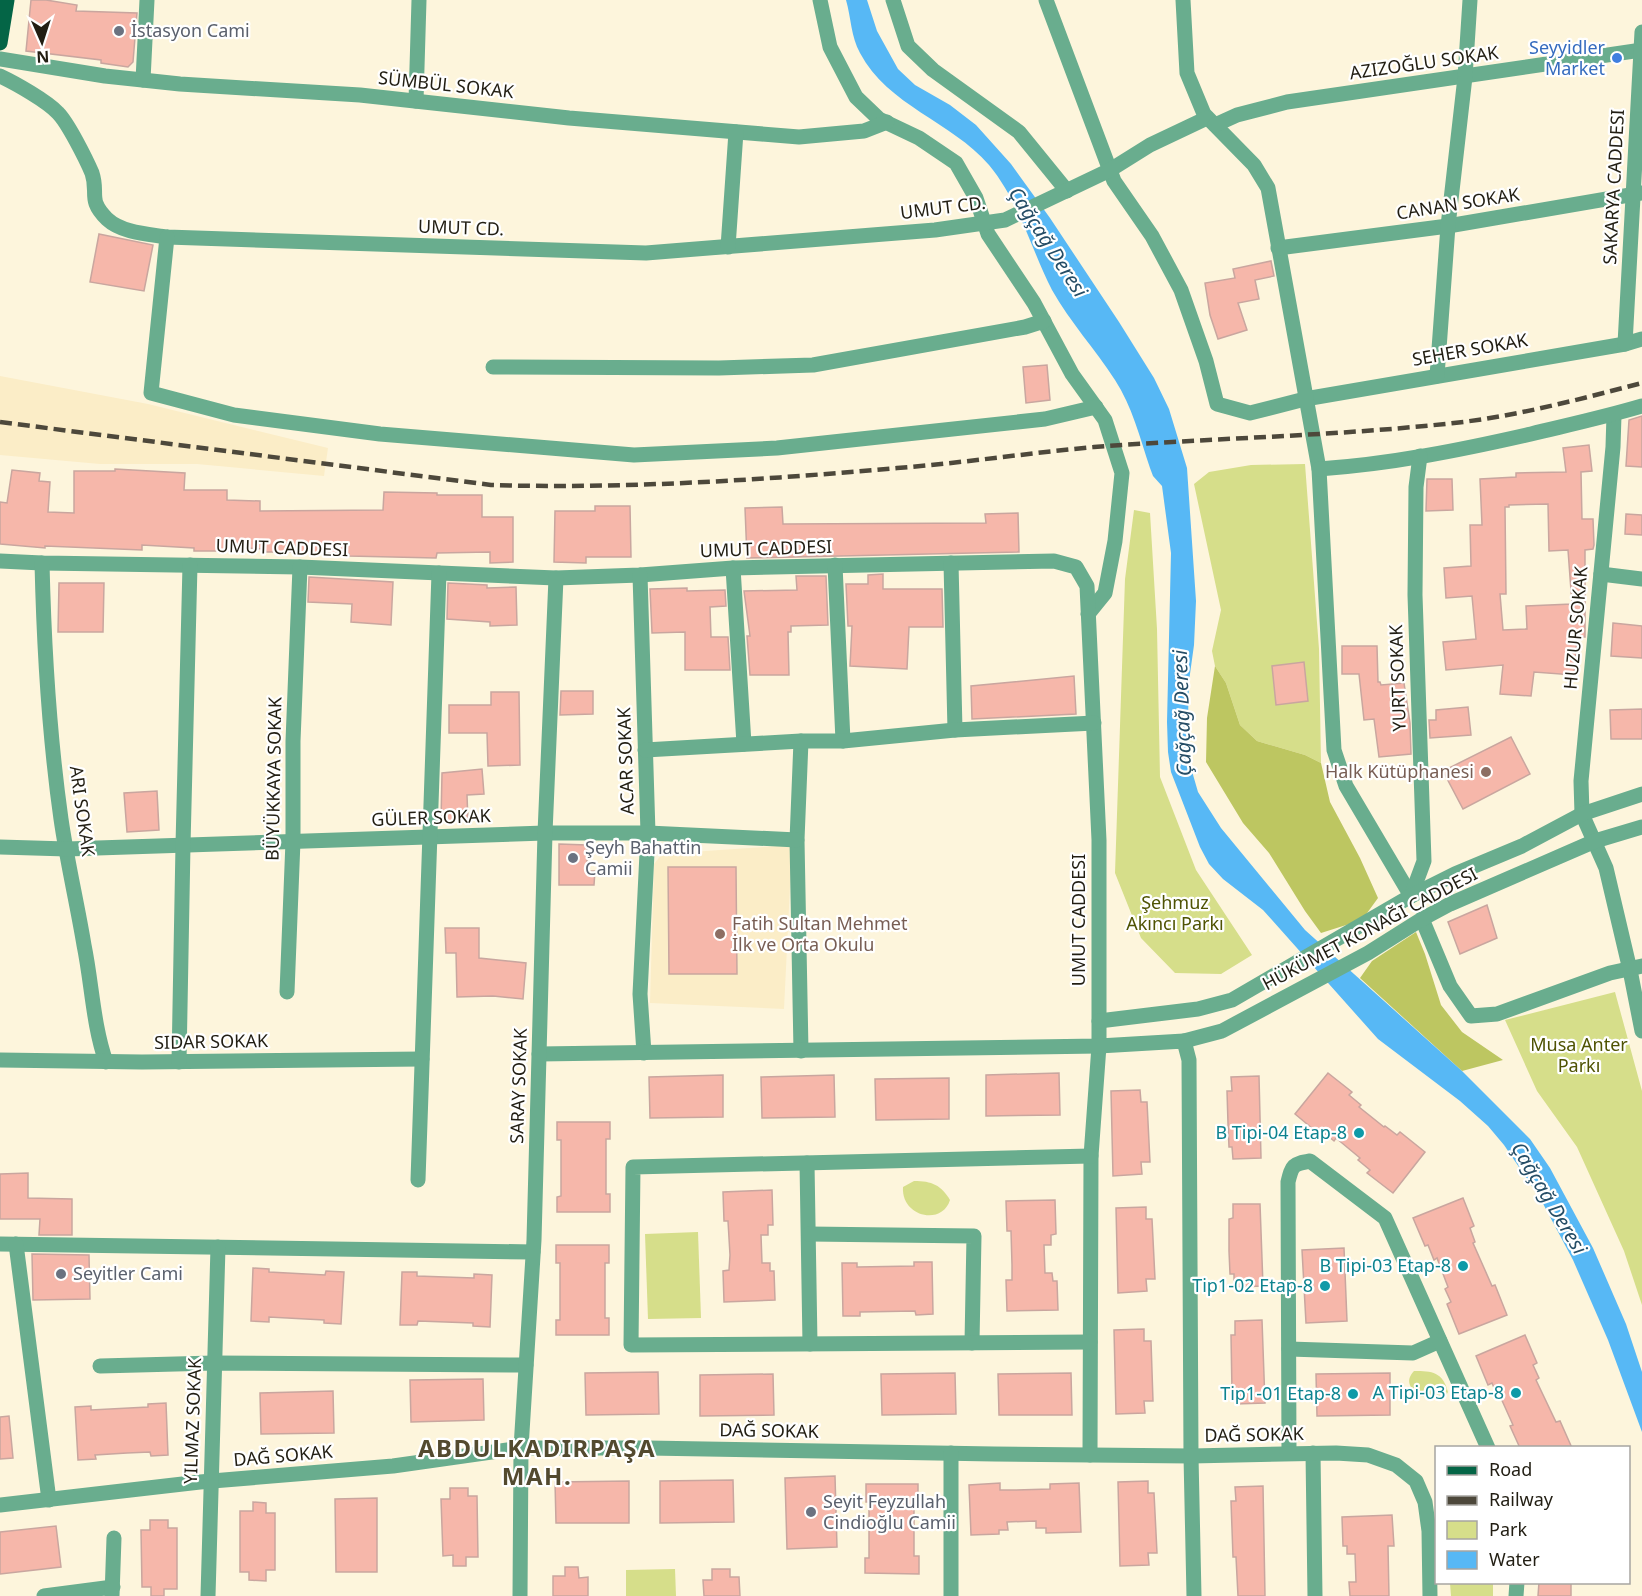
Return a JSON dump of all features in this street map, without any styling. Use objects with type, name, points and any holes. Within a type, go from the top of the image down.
[{"type":"main road","points":[[0,43],[7,0]]},
{"type":"street","points":[[143,80],[147,0]]},
{"type":"street","points":[[416,102],[419,0]]},
{"type":"street","points":[[820,0],[830,47],[856,97],[879,119],[919,138],[956,163],[976,198],[988,234],[1034,303],[1072,374],[1105,420],[1122,473],[1106,593],[1088,614]]},
{"type":"street","points":[[893,0],[908,46],[933,70],[1019,132],[1067,190]]},
{"type":"street","points":[[1046,0],[1110,170]]},
{"type":"street","points":[[1183,0],[1187,73],[1204,114],[1254,165],[1268,189],[1319,469],[1334,750],[1346,786],[1412,896]]},
{"type":"street","points":[[1437,376],[1449,226],[1466,77],[1470,0]]},
{"type":"street","name":"SAKARYA CADDESI","points":[[1625,344],[1638,194],[1642,32]]},
{"type":"street","name":"AZIZOĞLU SOKAK","points":[[1005,220],[1110,170],[1150,145],[1211,121],[1287,102],[1641,50]]},
{"type":"street","name":"SÜMBÜL SOKAK","points":[[0,59],[143,80],[360,95],[569,118],[800,137],[864,131],[887,123]]},
{"type":"street","name":"UMUT CD.","points":[[0,76],[15,82],[58,113],[73,135],[92,174],[95,206],[109,221],[136,233],[167,237],[646,253],[935,230],[1005,220]]},
{"type":"street","points":[[728,247],[736,132]]},
{"type":"street","name":"SEHER SOKAK","points":[[1110,170],[1114,181],[1152,236],[1181,290],[1206,361],[1217,404],[1250,413],[1305,399],[1625,344],[1642,339]]},
{"type":"street","name":"CANAN SOKAK","points":[[1278,248],[1449,226],[1638,194]]},
{"type":"street","points":[[167,237],[151,393],[234,415],[380,434],[634,455],[812,444],[1046,419],[1096,407]]},
{"type":"street","points":[[493,367],[719,368],[813,364],[1025,327],[1044,321]]},
{"type":"street","points":[[1319,469],[1371,465],[1477,446],[1614,415],[1642,406]]},
{"type":"street","name":"HUZUR SOKAK","points":[[1614,415],[1613,447],[1581,781],[1581,814],[1606,868],[1636,968],[1641,1021]]},
{"type":"street","name":"YURT SOKAK","points":[[1412,896],[1424,861],[1415,595],[1416,487],[1420,456]]},
{"type":"street","name":"UMUT CADDESI","points":[[0,561],[300,567],[556,578],[835,565],[1054,561],[1076,567],[1087,586],[1099,840],[1099,1046],[1091,1156],[1090,1455]]},
{"type":"street","points":[[42,563],[43,632],[62,819],[100,1044],[106,1062]]},
{"type":"street","points":[[951,563],[954,730]]},
{"type":"street","points":[[179,1062],[190,565]]},
{"type":"street","points":[[835,565],[843,741]]},
{"type":"street","name":"BÜYÜKKAYA SOKAK","points":[[288,992],[293,842],[293,741],[300,567]]},
{"type":"street","points":[[734,568],[744,744]]},
{"type":"street","points":[[418,1180],[439,573]]},
{"type":"street","points":[[1600,574],[1642,579]]},
{"type":"street","name":"ACAR SOKAK","points":[[640,575],[648,833],[640,993],[644,1053]]},
{"type":"street","name":"SARAY SOKAK","points":[[520,1596],[521,1448],[533,1252],[545,833],[556,578]]},
{"type":"street","points":[[645,750],[801,741],[843,741],[954,730],[1094,723]]},
{"type":"street","points":[[801,741],[797,840],[801,1051]]},
{"type":"street","points":[[1099,1021],[1198,1010],[1232,1000],[1412,896],[1455,874],[1522,846],[1581,814],[1642,795]]},
{"type":"street","points":[[539,1054],[1099,1046],[1184,1041],[1222,1031],[1368,954],[1422,919],[1496,883],[1595,841],[1642,827]]},
{"type":"street","name":"GÜLER SOKAK","points":[[0,847],[67,849],[545,833],[648,833],[797,840]]},
{"type":"street","points":[[1422,919],[1450,986],[1471,1016],[1497,1014],[1610,973],[1636,968]]},
{"type":"street","points":[[1184,1041],[1189,1060],[1194,1596]]},
{"type":"street","name":"SIDAR SOKAK","points":[[0,1060],[179,1062],[422,1059]]},
{"type":"street","points":[[1090,1342],[631,1345],[633,1167],[1091,1156]]},
{"type":"street","points":[[1289,1453],[1288,1182],[1291,1170],[1296,1163],[1310,1161],[1385,1218],[1487,1446]]},
{"type":"street","points":[[807,1163],[810,1344]]},
{"type":"street","points":[[808,1234],[974,1236],[972,1343]]},
{"type":"street","points":[[0,1244],[533,1252]]},
{"type":"street","points":[[16,1244],[49,1500]]},
{"type":"street","points":[[208,1596],[218,1247]]},
{"type":"street","points":[[1288,1349],[1413,1353],[1440,1341]]},
{"type":"street","points":[[100,1366],[214,1363],[526,1365]]},
{"type":"street","name":"DAĞ SOKAK","points":[[0,1505],[210,1481],[393,1466],[521,1448],[1191,1456],[1289,1453],[1368,1455],[1396,1465],[1416,1481],[1425,1502],[1429,1531],[1430,1596]]},
{"type":"street","points":[[1313,1453],[1315,1596]]},
{"type":"street","points":[[951,1454],[951,1596]]},
{"type":"street","points":[[44,1596],[113,1591],[114,1538]]},
{"type":"shaded area","points":[[0,376],[148,404],[328,448],[324,476],[197,464],[100,464],[0,455]]},
{"type":"shaded area","name":"Fatih Sultan Mehmet İlk ve Orta Okulu","points":[[792,845],[784,1009],[650,1003],[654,864],[662,854]]},
{"type":"green space","points":[[1305,464],[1319,649],[1321,763],[1305,755],[1257,741],[1240,725],[1226,683],[1215,666],[1212,651],[1221,610],[1194,484],[1209,472],[1251,465]]},
{"type":"green space","name":"Şehmuz Akıncı Parkı","points":[[1134,510],[1150,513],[1157,629],[1160,777],[1196,870],[1252,955],[1221,974],[1175,973],[1141,938],[1115,873],[1125,579]]},
{"type":"green space","points":[[1215,666],[1226,683],[1240,725],[1257,741],[1305,755],[1321,763],[1330,802],[1378,898],[1362,920],[1321,933],[1269,853],[1243,823],[1206,762],[1207,718]]},
{"type":"green space","points":[[1416,932],[1441,1005],[1462,1032],[1503,1060],[1462,1071],[1360,978],[1372,961]]},
{"type":"green space","name":"Musa Anter Parkı","points":[[1615,992],[1642,1091],[1642,1305],[1624,1251],[1577,1147],[1537,1091],[1505,1020]]},
{"type":"green space","points":[[914,1181],[931,1183],[939,1187],[950,1200],[946,1208],[931,1215],[915,1211],[904,1197],[903,1187]]},
{"type":"green space","points":[[698,1232],[701,1318],[648,1319],[645,1234]]},
{"type":"green space","points":[[1414,1371],[1431,1372],[1440,1377],[1448,1392],[1444,1399],[1417,1396],[1409,1381]]},
{"type":"green space","points":[[675,1569],[676,1596],[626,1596],[626,1570]]},
{"type":"green space","points":[[1450,1584],[1493,1584],[1493,1596],[1451,1596]]},
{"type":"water","name":"Çağçağ Deresi","points":[[846,0],[867,0],[877,31],[898,69],[915,85],[950,105],[976,125],[1011,164],[1050,218],[1154,378],[1169,409],[1187,468],[1196,601],[1194,645],[1189,681],[1187,754],[1198,792],[1221,828],[1305,930],[1462,1071],[1530,1139],[1550,1168],[1593,1248],[1626,1324],[1642,1372],[1642,1432],[1608,1340],[1573,1260],[1540,1198],[1504,1145],[1488,1126],[1460,1101],[1378,1039],[1263,910],[1223,879],[1209,864],[1200,847],[1171,772],[1167,722],[1171,553],[1162,486],[1153,476],[1131,411],[1115,380],[1052,290],[1017,210],[999,179],[974,150],[903,100],[872,71],[857,47]]},
{"type":"building","points":[[31,0],[77,5],[76,11],[137,13],[133,62],[128,67],[101,63],[101,60],[26,51]]},
{"type":"building","points":[[99,234],[153,245],[144,291],[90,282]]},
{"type":"building","points":[[1271,261],[1274,276],[1255,280],[1259,299],[1238,303],[1247,330],[1218,339],[1210,315],[1205,283],[1235,278],[1233,269]]},
{"type":"building","points":[[1047,365],[1050,400],[1026,403],[1023,367]]},
{"type":"building","points":[[1642,416],[1642,467],[1626,466],[1629,420]]},
{"type":"building","points":[[1589,445],[1592,471],[1581,472],[1582,519],[1593,519],[1594,545],[1593,549],[1585,550],[1585,637],[1577,637],[1574,675],[1534,672],[1531,696],[1500,694],[1503,665],[1446,670],[1443,642],[1476,639],[1472,596],[1446,598],[1444,568],[1471,566],[1470,525],[1482,525],[1480,479],[1516,477],[1516,473],[1566,472],[1563,448]],"holes":[[[1548,504],[1549,551],[1568,550],[1572,604],[1526,606],[1527,629],[1503,630],[1500,594],[1506,594],[1505,507]]]},
{"type":"building","points":[[115,469],[185,473],[184,490],[227,490],[227,500],[260,501],[260,511],[383,510],[384,492],[482,495],[482,517],[513,517],[513,562],[490,563],[490,552],[437,553],[436,558],[266,552],[265,549],[228,547],[228,551],[194,551],[194,548],[142,545],[142,550],[45,546],[45,548],[0,544],[0,502],[7,503],[12,470],[40,473],[39,481],[50,482],[48,512],[74,513],[74,471],[115,471]]},
{"type":"building","points":[[1427,479],[1452,479],[1453,510],[1426,511]]},
{"type":"building","points":[[595,506],[630,506],[631,557],[586,557],[586,563],[554,562],[555,511],[595,511]]},
{"type":"building","points":[[782,507],[783,524],[986,523],[985,514],[1018,513],[1019,552],[747,558],[745,508]]},
{"type":"building","points":[[1626,514],[1642,515],[1642,535],[1625,534]]},
{"type":"building","points":[[883,574],[883,589],[942,589],[943,627],[909,627],[907,669],[850,666],[852,626],[848,626],[846,584],[868,584],[868,575]]},
{"type":"building","points":[[796,576],[826,576],[828,625],[791,626],[791,632],[788,632],[789,675],[750,675],[747,636],[750,636],[744,591],[797,590]]},
{"type":"building","points":[[309,577],[393,582],[391,625],[351,622],[352,604],[308,602]]},
{"type":"building","points":[[59,583],[104,583],[103,632],[58,632]]},
{"type":"building","points":[[448,583],[487,585],[487,588],[516,587],[517,625],[490,626],[490,622],[447,619]]},
{"type":"building","points":[[687,588],[687,591],[725,590],[726,606],[710,607],[711,637],[728,637],[730,670],[685,670],[685,632],[652,633],[650,589]]},
{"type":"building","points":[[1613,623],[1642,626],[1642,658],[1611,656]]},
{"type":"building","points":[[1342,646],[1377,646],[1378,682],[1381,685],[1404,683],[1410,723],[1411,754],[1379,757],[1374,719],[1364,720],[1359,674],[1342,674]]},
{"type":"building","points":[[1304,662],[1308,701],[1276,705],[1272,666]]},
{"type":"building","points":[[1074,676],[1076,714],[972,719],[971,686]]},
{"type":"building","points":[[561,691],[593,691],[593,714],[560,715]]},
{"type":"building","points":[[491,692],[519,692],[520,765],[488,766],[487,733],[449,733],[449,705],[491,705]]},
{"type":"building","points":[[1468,707],[1471,735],[1430,738],[1429,720],[1436,720],[1436,710]]},
{"type":"building","points":[[1642,709],[1642,739],[1611,739],[1610,710]]},
{"type":"building","name":"Halk Kütüphanesi","points":[[1511,737],[1530,774],[1463,809],[1443,771]]},
{"type":"building","points":[[482,769],[484,794],[467,795],[468,821],[441,821],[442,773]]},
{"type":"building","points":[[157,791],[159,830],[127,832],[124,793]]},
{"type":"building","name":"Şeyh Bahattin Camii","points":[[559,844],[587,845],[587,871],[595,871],[594,885],[559,885]]},
{"type":"building","points":[[668,867],[736,867],[737,974],[669,974]]},
{"type":"building","points":[[1487,905],[1497,938],[1460,954],[1448,922]]},
{"type":"building","points":[[445,928],[479,928],[479,958],[526,963],[523,999],[493,996],[457,997],[456,953],[446,953]]},
{"type":"building","points":[[1059,1073],[1060,1115],[986,1116],[986,1075]]},
{"type":"building","name":"B Tipi-04 Etap-8","points":[[1328,1073],[1352,1092],[1349,1095],[1361,1105],[1359,1107],[1397,1135],[1400,1132],[1425,1152],[1393,1193],[1367,1173],[1370,1170],[1358,1160],[1360,1158],[1336,1138],[1334,1141],[1322,1131],[1319,1134],[1295,1114]]},
{"type":"building","points":[[723,1075],[723,1117],[650,1118],[649,1077]]},
{"type":"building","points":[[834,1075],[835,1117],[762,1118],[761,1077]]},
{"type":"building","points":[[1259,1076],[1261,1158],[1233,1159],[1232,1147],[1229,1147],[1227,1091],[1232,1091],[1231,1077]]},
{"type":"building","points":[[949,1078],[949,1119],[876,1120],[875,1079]]},
{"type":"building","points":[[1140,1090],[1141,1102],[1147,1102],[1150,1162],[1141,1162],[1142,1174],[1113,1176],[1111,1091]]},
{"type":"building","points":[[557,1122],[610,1122],[610,1139],[606,1139],[606,1194],[610,1194],[610,1212],[557,1212],[557,1197],[561,1196],[561,1140],[557,1140]]},
{"type":"building","points":[[28,1173],[28,1198],[72,1199],[72,1235],[39,1235],[40,1219],[0,1219],[0,1174]]},
{"type":"building","points":[[772,1190],[773,1225],[768,1225],[768,1235],[761,1235],[762,1263],[770,1263],[770,1271],[774,1271],[775,1300],[724,1302],[723,1271],[729,1270],[730,1255],[728,1221],[724,1221],[723,1192]]},
{"type":"building","name":"B Tipi-03 Etap-8","points":[[1463,1198],[1474,1226],[1470,1228],[1475,1242],[1473,1243],[1492,1286],[1495,1285],[1507,1315],[1459,1334],[1447,1304],[1451,1302],[1445,1289],[1448,1287],[1437,1258],[1434,1260],[1428,1245],[1425,1246],[1413,1218]]},
{"type":"building","points":[[1055,1200],[1056,1234],[1051,1235],[1051,1245],[1044,1245],[1045,1273],[1052,1273],[1053,1281],[1057,1281],[1058,1310],[1007,1311],[1006,1280],[1012,1280],[1012,1265],[1011,1231],[1007,1231],[1006,1201]]},
{"type":"building","points":[[1233,1204],[1260,1204],[1263,1286],[1234,1287],[1234,1274],[1230,1274],[1229,1251],[1229,1219],[1233,1218]]},
{"type":"building","points":[[1146,1207],[1146,1219],[1152,1219],[1155,1279],[1146,1279],[1147,1291],[1118,1293],[1116,1208]]},
{"type":"building","points":[[556,1245],[609,1245],[609,1263],[605,1263],[605,1318],[609,1318],[609,1335],[556,1335],[556,1320],[560,1320],[560,1263],[556,1263]]},
{"type":"building","name":"Tip1-02 Etap-8","points":[[1344,1248],[1347,1321],[1306,1323],[1302,1250]]},
{"type":"building","name":"Seyitler Cami","points":[[32,1254],[89,1255],[90,1299],[33,1300]]},
{"type":"building","points":[[914,1262],[932,1262],[933,1314],[916,1315],[915,1311],[860,1312],[860,1316],[843,1316],[842,1263],[857,1263],[857,1267],[914,1266]]},
{"type":"building","points":[[253,1268],[269,1269],[269,1272],[325,1275],[326,1271],[344,1272],[341,1324],[324,1323],[324,1320],[269,1317],[269,1322],[251,1321]]},
{"type":"building","points":[[402,1272],[417,1272],[417,1276],[474,1278],[474,1274],[492,1275],[490,1327],[473,1326],[473,1323],[418,1321],[417,1325],[400,1325]]},
{"type":"building","points":[[1262,1320],[1265,1403],[1236,1404],[1236,1391],[1232,1391],[1231,1335],[1235,1335],[1235,1321]]},
{"type":"building","points":[[1144,1329],[1144,1341],[1151,1341],[1153,1401],[1144,1401],[1145,1413],[1116,1414],[1114,1330]]},
{"type":"building","name":"A Tipi-03 Etap-8","points":[[1525,1335],[1537,1363],[1533,1365],[1539,1378],[1536,1380],[1556,1422],[1560,1421],[1571,1446],[1519,1446],[1510,1426],[1513,1425],[1500,1396],[1498,1397],[1492,1383],[1488,1385],[1476,1356]]},
{"type":"building","points":[[658,1372],[659,1414],[586,1415],[585,1373]]},
{"type":"building","points":[[955,1373],[956,1414],[882,1415],[881,1374]]},
{"type":"building","points":[[1071,1373],[1072,1415],[999,1415],[998,1374]]},
{"type":"building","name":"Tip1-01 Etap-8","points":[[1390,1373],[1390,1415],[1317,1416],[1316,1374]]},
{"type":"building","points":[[773,1374],[774,1415],[700,1416],[700,1375]]},
{"type":"building","points":[[483,1379],[484,1420],[411,1422],[410,1380]]},
{"type":"building","points":[[333,1391],[334,1433],[261,1434],[260,1393]]},
{"type":"building","points":[[166,1403],[168,1455],[151,1456],[150,1452],[127,1453],[95,1455],[96,1459],[78,1460],[75,1407],[91,1406],[91,1410],[148,1407],[148,1404]]},
{"type":"building","points":[[9,1416],[13,1458],[0,1459],[0,1417]]},
{"type":"building","name":"Seyit Feyzullah Cindioğlu Camii","points":[[835,1476],[837,1547],[787,1549],[785,1478]]},
{"type":"building","points":[[733,1480],[734,1522],[660,1523],[660,1481]]},
{"type":"building","points":[[629,1481],[629,1523],[556,1523],[555,1482]]},
{"type":"building","points":[[1148,1481],[1148,1493],[1154,1493],[1157,1553],[1148,1553],[1149,1565],[1120,1566],[1118,1482]]},
{"type":"building","points":[[1000,1483],[1000,1490],[1016,1490],[1050,1489],[1050,1484],[1079,1483],[1081,1532],[1046,1533],[1046,1528],[1036,1528],[1036,1521],[1007,1522],[1008,1530],[999,1530],[999,1534],[971,1535],[969,1485]]},
{"type":"building","points":[[866,1484],[918,1484],[918,1501],[914,1501],[914,1556],[919,1556],[919,1574],[865,1573],[865,1558],[869,1558],[869,1502],[866,1502]]},
{"type":"building","points":[[1263,1486],[1265,1596],[1238,1596],[1236,1557],[1233,1557],[1231,1501],[1236,1501],[1235,1487]]},
{"type":"building","points":[[450,1488],[468,1488],[468,1496],[477,1496],[478,1557],[466,1557],[466,1566],[453,1566],[453,1555],[443,1556],[441,1499],[450,1499]]},
{"type":"building","points":[[377,1498],[377,1572],[336,1572],[335,1499]]},
{"type":"building","points":[[253,1502],[266,1503],[266,1513],[275,1513],[275,1570],[266,1570],[266,1581],[249,1580],[249,1572],[240,1572],[240,1511],[253,1511]]},
{"type":"building","points":[[1392,1515],[1394,1546],[1388,1546],[1389,1596],[1350,1596],[1349,1582],[1356,1582],[1355,1554],[1347,1554],[1347,1546],[1343,1546],[1342,1517]]},
{"type":"building","points":[[150,1520],[168,1520],[168,1528],[177,1528],[177,1589],[164,1589],[164,1596],[151,1596],[151,1587],[142,1587],[141,1530],[150,1530]]},
{"type":"building","points":[[56,1526],[61,1567],[0,1574],[0,1532]]},
{"type":"building","points":[[565,1567],[578,1567],[579,1578],[588,1577],[588,1596],[553,1596],[553,1576],[565,1576]]},
{"type":"building","points":[[712,1569],[730,1569],[730,1577],[739,1577],[740,1596],[704,1596],[703,1580],[712,1580]]},
{"type":"building","points":[[1539,1584],[1571,1584],[1571,1596],[1538,1596]]},
{"type":"railway","points":[[0,422],[491,485],[643,485],[846,472],[1094,447],[1364,431],[1454,423],[1525,411],[1642,383]]},
{"type":"place","name":"İstasyon Cami","points":[[119,31]]},
{"type":"place","name":"Seyyidler Market","points":[[1617,58]]},
{"type":"place","name":"Halk Kütüphanesi","points":[[1486,772]]},
{"type":"place","name":"Şeyh Bahattin Camii","points":[[573,858]]},
{"type":"place","name":"Fatih Sultan Mehmet İlk ve Orta Okulu","points":[[720,934]]},
{"type":"place","name":"B Tipi-04 Etap-8","points":[[1359,1133]]},
{"type":"place","name":"B Tipi-03 Etap-8","points":[[1463,1266]]},
{"type":"place","name":"Seyitler Cami","points":[[61,1274]]},
{"type":"place","name":"Tip1-02 Etap-8","points":[[1325,1286]]},
{"type":"place","name":"A Tipi-03 Etap-8","points":[[1516,1393]]},
{"type":"place","name":"Tip1-01 Etap-8","points":[[1353,1394]]},
{"type":"place","name":"Seyit Feyzullah Cindioğlu Camii","points":[[811,1512]]},
{"type":"district","name":"ABDULKADIRPAŞA MAH.","points":[[537,1463]]}]
